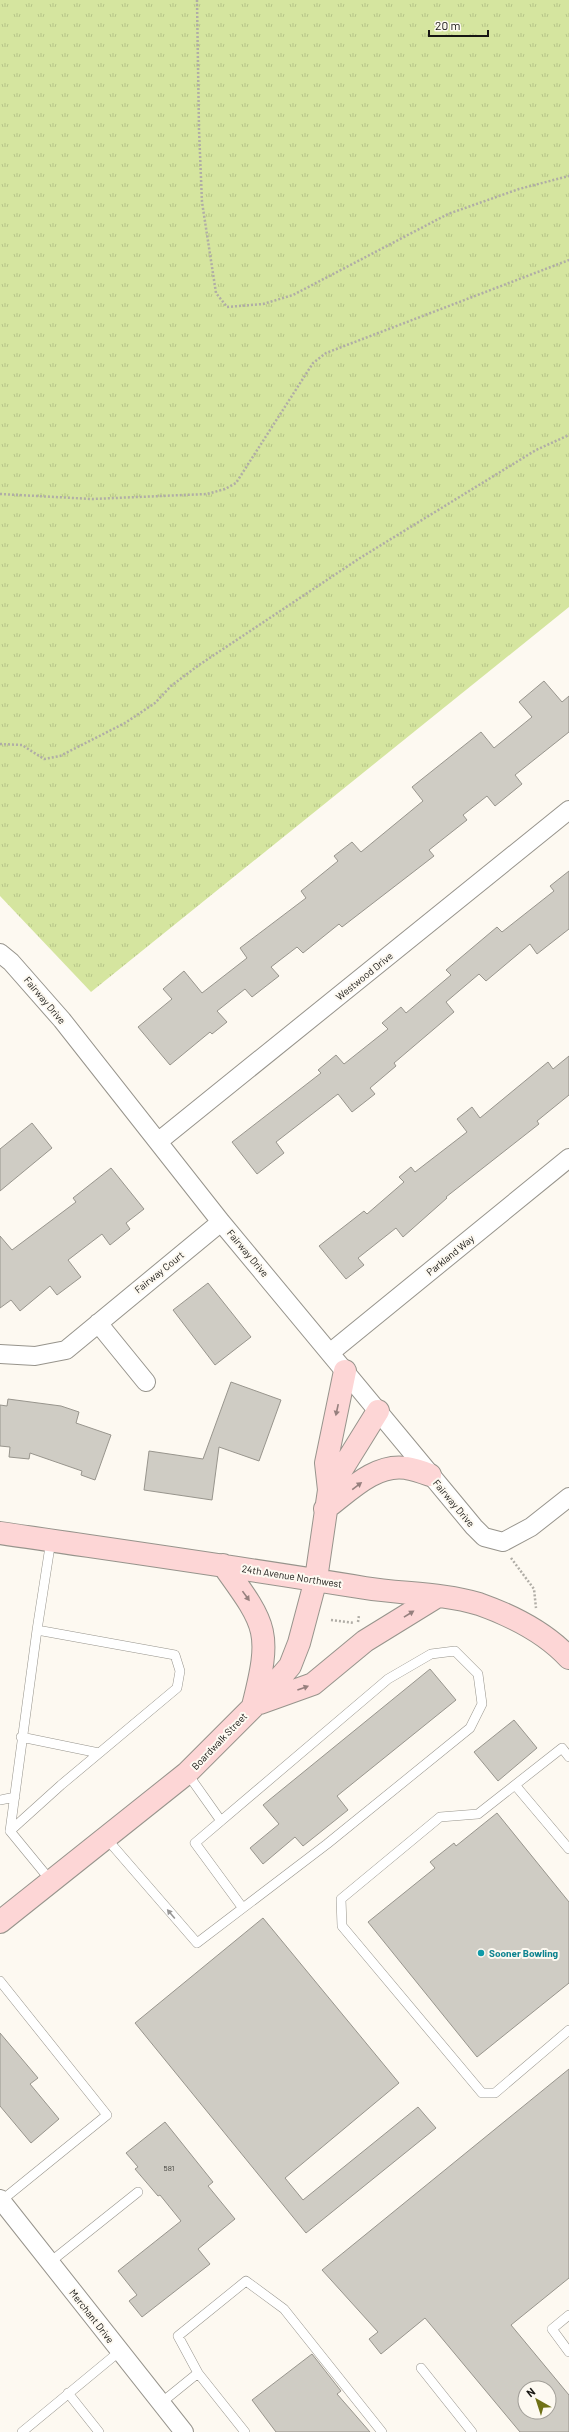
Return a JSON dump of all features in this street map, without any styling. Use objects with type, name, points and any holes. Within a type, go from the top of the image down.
[{"type":"street","name":"Westwood Drive","points":[[159,1141],[569,810]]},
{"type":"street","name":"Fairway Drive","points":[[0,953],[35,987],[159,1141],[221,1222],[331,1352],[430,1474],[484,1537],[503,1542]]},
{"type":"street","name":"Parkland Way","points":[[331,1352],[569,1158]]},
{"type":"street","name":"Fairway Court","points":[[0,1354],[35,1356],[66,1350],[221,1222]]},
{"type":"street","points":[[98,1323],[146,1382]]},
{"type":"street","points":[[327,1500],[326,1463],[345,1371]]},
{"type":"street","points":[[327,1500],[378,1411]]},
{"type":"street","points":[[327,1500],[380,1472],[405,1468],[430,1474]]},
{"type":"street","points":[[503,1542],[531,1527],[569,1497]]},
{"type":"street","name":"Boardwalk Street","points":[[0,1922],[187,1773],[280,1679],[290,1666],[299,1643],[316,1579],[327,1500]]},
{"type":"street","name":"24th Avenue Northwest","points":[[0,1533],[223,1565],[388,1591],[438,1596],[478,1604],[509,1616],[539,1634],[569,1658]]},
{"type":"street","points":[[223,1565],[255,1610],[264,1635],[264,1663],[253,1706]]},
{"type":"street","points":[[253,1706],[313,1684],[365,1640],[438,1596]]},
{"type":"street","name":"Merchant Drive","points":[[1,2200],[49,2263],[184,2432]]},
{"type":"lane","points":[[50,1540],[10,1832],[51,1881]]},
{"type":"lane","points":[[10,1832],[61,1784],[177,1688],[180,1671],[175,1655],[37,1630]]},
{"type":"lane","points":[[106,1838],[197,1943],[242,1907],[327,1844],[470,1728],[482,1704],[478,1674],[456,1651],[431,1654],[388,1679],[195,1843],[242,1907]]},
{"type":"lane","points":[[22,1737],[99,1753]]},
{"type":"lane","points":[[569,1757],[562,1748],[478,1814],[440,1817],[341,1899],[342,1926],[482,2093],[495,2092],[569,2030]]},
{"type":"lane","points":[[187,1773],[221,1821]]},
{"type":"lane","points":[[515,1785],[569,1849]]},
{"type":"lane","points":[[0,1800],[15,1797]]},
{"type":"lane","points":[[0,1981],[107,2116],[1,2200]]},
{"type":"lane","points":[[49,2263],[138,2192]]},
{"type":"lane","points":[[245,2432],[198,2373],[178,2336],[246,2281],[284,2309],[382,2432]]},
{"type":"lane","points":[[569,2315],[552,2329],[569,2352]]},
{"type":"lane","points":[[22,2432],[120,2351]]},
{"type":"lane","points":[[421,2368],[472,2432]]},
{"type":"lane","points":[[161,2403],[198,2373]]},
{"type":"lane","points":[[68,2394],[99,2432]]},
{"type":"path","points":[[197,0],[199,130],[202,202],[216,293],[227,307],[263,304],[293,295],[448,214],[519,189],[569,176]]},
{"type":"path","points":[[0,494],[92,499],[207,494],[225,489],[236,483],[313,363],[326,353],[569,260]]},
{"type":"path","points":[[0,744],[22,745],[44,759],[60,756],[125,723],[155,703],[171,686],[199,665],[360,558],[530,453],[569,435]]},
{"type":"path","points":[[503,1542],[511,1559],[534,1589],[539,1634]]},
{"type":"path","points":[[331,1620],[364,1625]]},
{"type":"green space","points":[[0,0],[569,0],[569,607],[91,992],[0,896]]},
{"type":"building","points":[[544,681],[562,702],[569,696],[569,732],[515,775],[522,784],[495,806],[487,796],[463,815],[467,820],[429,850],[434,856],[342,927],[339,924],[303,953],[297,947],[271,967],[279,976],[252,997],[245,989],[217,1011],[227,1022],[212,1034],[210,1032],[170,1065],[138,1027],[172,999],[163,989],[184,971],[202,993],[247,958],[240,948],[306,898],[301,891],[338,861],[334,856],[352,842],[361,852],[423,801],[412,787],[481,732],[494,748],[532,717],[519,702]]},
{"type":"building","points":[[569,871],[569,929],[537,954],[530,944],[486,981],[479,974],[446,1002],[454,1012],[394,1063],[396,1066],[370,1088],[375,1094],[352,1112],[338,1094],[276,1142],[284,1153],[257,1174],[232,1142],[321,1073],[318,1070],[336,1055],[344,1064],[388,1029],[382,1023],[401,1007],[406,1013],[451,975],[446,970],[497,927],[502,932],[554,891],[550,886]]},
{"type":"building","points":[[569,1056],[569,1095],[537,1121],[539,1124],[446,1197],[447,1198],[403,1237],[396,1228],[358,1258],[364,1265],[346,1279],[319,1246],[364,1211],[367,1214],[404,1182],[399,1177],[411,1167],[415,1172],[467,1132],[457,1119],[472,1107],[480,1118],[548,1062],[553,1069]]},
{"type":"building","points":[[32,1123],[52,1148],[0,1191],[0,1149]]},
{"type":"building","points":[[111,1168],[144,1209],[126,1223],[130,1229],[110,1245],[102,1234],[68,1260],[81,1277],[57,1295],[50,1286],[20,1311],[11,1300],[0,1308],[0,1236],[12,1250],[76,1202],[73,1198]]},
{"type":"building","points":[[208,1283],[251,1337],[215,1365],[173,1310]]},
{"type":"building","points":[[231,1382],[281,1400],[259,1461],[219,1447],[212,1500],[144,1490],[149,1451],[203,1459]]},
{"type":"building","points":[[8,1399],[61,1406],[79,1412],[76,1423],[111,1435],[95,1480],[81,1475],[82,1471],[30,1453],[29,1459],[9,1457],[10,1447],[0,1446],[0,1405],[7,1406]]},
{"type":"building","points":[[430,1669],[456,1700],[337,1796],[348,1810],[303,1846],[295,1837],[263,1864],[250,1848],[279,1824],[263,1805]]},
{"type":"building","points":[[514,1720],[537,1748],[498,1781],[474,1752]]},
{"type":"building","name":"Sooner Bowling","points":[[497,1813],[569,1902],[569,1983],[477,2057],[368,1922],[435,1868],[430,1862],[454,1843],[456,1846]]},
{"type":"building","points":[[263,1918],[399,2083],[285,2178],[303,2200],[418,2107],[436,2128],[306,2233],[135,2023]]},
{"type":"building","points":[[0,2033],[38,2078],[30,2084],[59,2119],[31,2143],[0,2106]]},
{"type":"building","points":[[569,2069],[569,2278],[511,2325],[557,2380],[517,2380],[517,2420],[557,2420],[557,2381],[569,2395],[569,2432],[520,2432],[425,2318],[381,2354],[369,2339],[378,2332],[322,2270]]},
{"type":"building","points":[[165,2122],[213,2182],[208,2186],[235,2219],[198,2249],[210,2264],[142,2317],[129,2301],[137,2295],[118,2271],[181,2221],[160,2195],[158,2196],[135,2169],[138,2167],[126,2153]]},
{"type":"building","points":[[312,2354],[341,2391],[337,2394],[370,2432],[276,2432],[252,2400]]},
{"type":"place","name":"Sooner Bowling","points":[[481,1953]]}]
